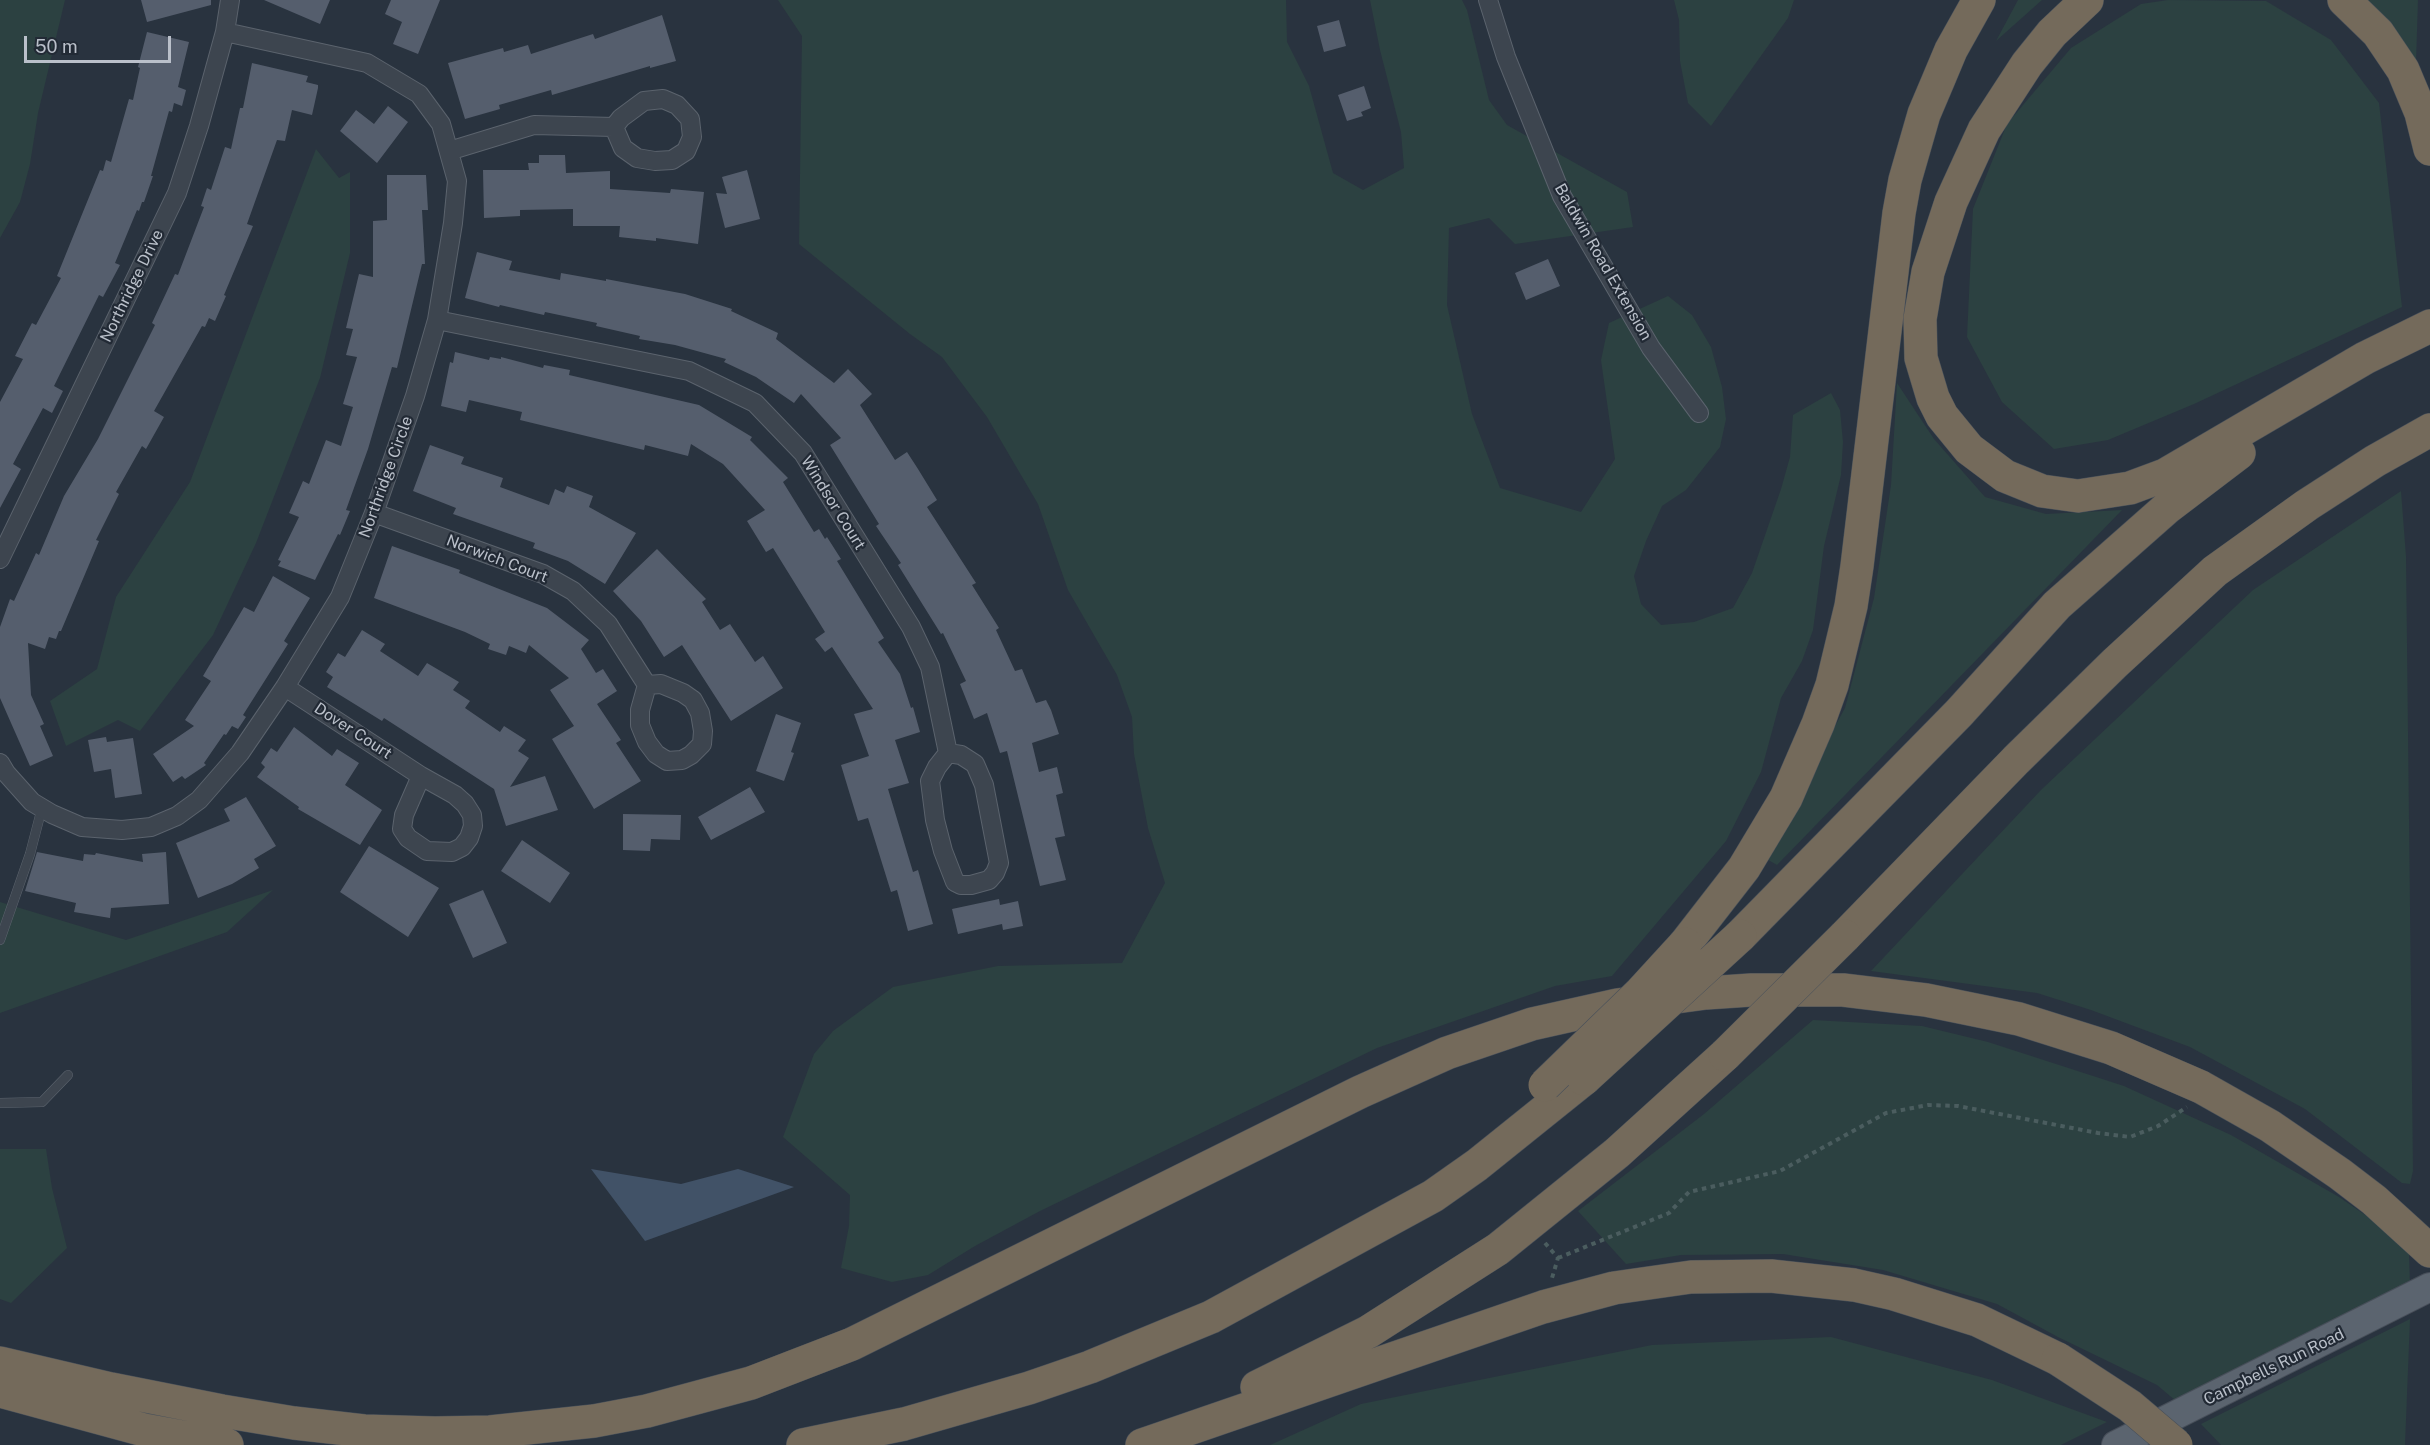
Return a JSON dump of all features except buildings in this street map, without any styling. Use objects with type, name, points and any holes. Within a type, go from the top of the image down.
[{"type":"highway","points":[[1343,1245],[1468,1151],[1545,1085],[1633,1000],[1685,944],[1744,868],[1776,814],[1802,762],[1832,685],[1845,636],[1857,566],[1897,225],[1905,180],[1924,114],[1951,50],[1979,0]]},
{"type":"highway","points":[[2087,0],[2052,33],[2005,95],[1966,165],[1938,237],[1923,297],[1919,339],[1926,378],[1942,416],[1969,449],[2006,476],[2042,491],[2078,496],[2130,489],[2165,475],[2365,358],[2430,326]]},
{"type":"highway","points":[[2344,0],[2378,33],[2403,70],[2421,113],[2430,149]]},
{"type":"highway","points":[[803,1445],[836,1440],[959,1409],[1090,1367],[1211,1317],[1433,1196],[1477,1165],[1584,1079],[1740,936],[1959,713],[2057,605],[2168,507],[2278,426],[2331,379]]},
{"type":"highway","points":[[1126,1445],[1211,1409],[1368,1332],[1498,1250],[1617,1153],[1725,1055],[1845,936],[2016,760],[2115,663],[2215,572],[2307,505],[2375,461],[2430,430]]},
{"type":"highway","points":[[0,1363],[111,1389],[222,1411],[294,1423],[364,1431],[490,1432],[594,1421],[647,1411],[751,1383],[803,1365],[852,1344],[1350,1097],[1447,1053],[1532,1024],[1617,1005],[1717,992],[1843,990],[1926,1000],[2019,1019],[2066,1032],[2150,1064],[2210,1092],[2306,1149],[2374,1200],[2430,1251]]},
{"type":"highway","points":[[1142,1445],[1543,1307],[1614,1288],[1691,1277],[1741,1275],[1812,1279],[1894,1293],[1936,1306],[2019,1338],[2058,1359],[2130,1406],[2176,1445]]},
{"type":"highway","points":[[0,1391],[144,1430],[227,1445]]},
{"type":"main road","name":"Campbells Run Road","points":[[2116,1445],[2430,1287]]},
{"type":"street","name":"Northridge Drive","points":[[0,559],[177,193],[199,126],[225,32],[230,0]]},
{"type":"street","name":"Baldwin Road Extension","points":[[1488,0],[1506,57],[1562,196],[1652,348],[1699,413]]},
{"type":"street","name":"Northridge Circle","points":[[0,763],[32,802],[82,827],[122,830],[151,827],[177,816],[199,800],[233,760],[285,687],[340,597],[374,513],[415,396],[437,320],[453,223],[457,181],[441,124],[419,94],[389,74],[367,63],[225,32]]},
{"type":"street","points":[[449,150],[534,125],[614,127]]},
{"type":"street","name":"Windsor Court","points":[[437,320],[690,371],[755,404],[803,453],[911,627],[930,667],[948,753]]},
{"type":"street","name":"Norwich Court","points":[[374,513],[543,574],[573,591],[608,624],[647,685]]},
{"type":"street","name":"Dover Court","points":[[285,687],[421,776],[455,795],[465,804],[472,815],[473,826],[469,838],[462,847],[452,852],[428,851],[408,838],[402,829],[404,815],[421,776]]},
{"type":"street","points":[[948,753],[961,755],[975,764],[984,785],[999,862],[995,873],[989,880],[971,885],[955,882],[949,871],[935,820],[930,781],[948,753]]},
{"type":"lane","points":[[0,940],[30,854],[42,808]]},
{"type":"lane","points":[[0,1103],[42,1102],[68,1076]]},
{"type":"path","points":[[1558,1258],[1669,1212],[1689,1192],[1780,1171],[1886,1113],[1928,1105],[1958,1106],[2130,1137],[2158,1126],[2210,1092]]},
{"type":"path","points":[[1529,1224],[1558,1258]]},
{"type":"path","points":[[1543,1307],[1558,1258]]},
{"type":"green space","points":[[0,0],[65,0],[20,202],[0,238]]},
{"type":"green space","points":[[778,0],[1286,0],[1287,42],[1309,86],[1333,173],[1363,190],[1404,168],[1401,132],[1370,0],[1462,0],[1467,10],[1489,100],[1507,125],[1627,192],[1633,227],[1515,244],[1489,218],[1449,228],[1447,305],[1472,414],[1500,488],[1581,512],[1615,459],[1601,360],[1609,323],[1668,296],[1692,315],[1711,347],[1722,387],[1726,419],[1720,447],[1686,490],[1662,506],[1646,541],[1634,576],[1641,604],[1661,625],[1694,622],[1733,608],[1752,573],[1781,489],[1790,457],[1793,415],[1831,393],[1840,410],[1843,442],[1841,475],[1824,546],[1813,630],[1802,661],[1781,698],[1761,772],[1726,841],[1612,976],[1555,986],[1377,1048],[1040,1211],[975,1246],[928,1275],[892,1282],[841,1268],[849,1226],[850,1195],[783,1137],[814,1054],[833,1031],[893,987],[998,966],[1122,963],[1165,883],[1148,828],[1134,754],[1132,717],[1117,675],[1068,590],[1038,504],[987,417],[942,357],[799,244],[802,36]]},
{"type":"green space","points":[[1674,0],[1794,0],[1788,18],[1711,126],[1688,103],[1680,61],[1679,20]]},
{"type":"green space","points":[[2018,0],[2042,0],[1996,41]]},
{"type":"green space","points":[[2168,0],[2266,1],[2331,40],[2379,103],[2402,307],[2194,404],[2108,440],[2054,449],[2002,402],[1967,337],[1973,209],[2007,124],[2071,48],[2141,4]]},
{"type":"green space","points":[[2360,0],[2418,0],[2416,63]]},
{"type":"green space","points":[[316,149],[339,178],[350,172],[350,253],[320,378],[256,543],[213,635],[140,731],[118,720],[66,746],[50,701],[97,669],[116,597],[190,482]]},
{"type":"green space","points":[[1897,383],[1934,439],[1985,497],[2046,514],[2122,510],[1777,865],[1763,857],[1845,708],[1874,598],[1891,485]]},
{"type":"green space","points":[[2401,491],[2406,556],[2413,1171],[2410,1184],[2402,1183],[2305,1109],[2190,1047],[2091,1010],[2037,993],[1871,971],[2041,790],[2253,590]]},
{"type":"green space","points":[[273,890],[227,932],[0,1013],[0,902],[126,940]]},
{"type":"green space","points":[[1813,1020],[1922,1026],[1988,1042],[2124,1086],[2231,1135],[2339,1197],[2374,1221],[2409,1253],[2410,1287],[2176,1401],[2157,1385],[2058,1337],[1997,1304],[1883,1270],[1783,1254],[1681,1255],[1626,1264],[1578,1211],[1704,1114]]},
{"type":"green space","points":[[0,1149],[46,1149],[52,1188],[67,1248],[11,1303],[0,1299]]},
{"type":"green space","points":[[2410,1319],[2405,1445],[2221,1445],[2201,1424]]},
{"type":"green space","points":[[1831,1337],[1992,1380],[2107,1422],[2061,1445],[1270,1445],[1361,1404],[1652,1345]]},
{"type":"water","points":[[591,1169],[681,1184],[738,1169],[794,1187],[645,1241]]}]
